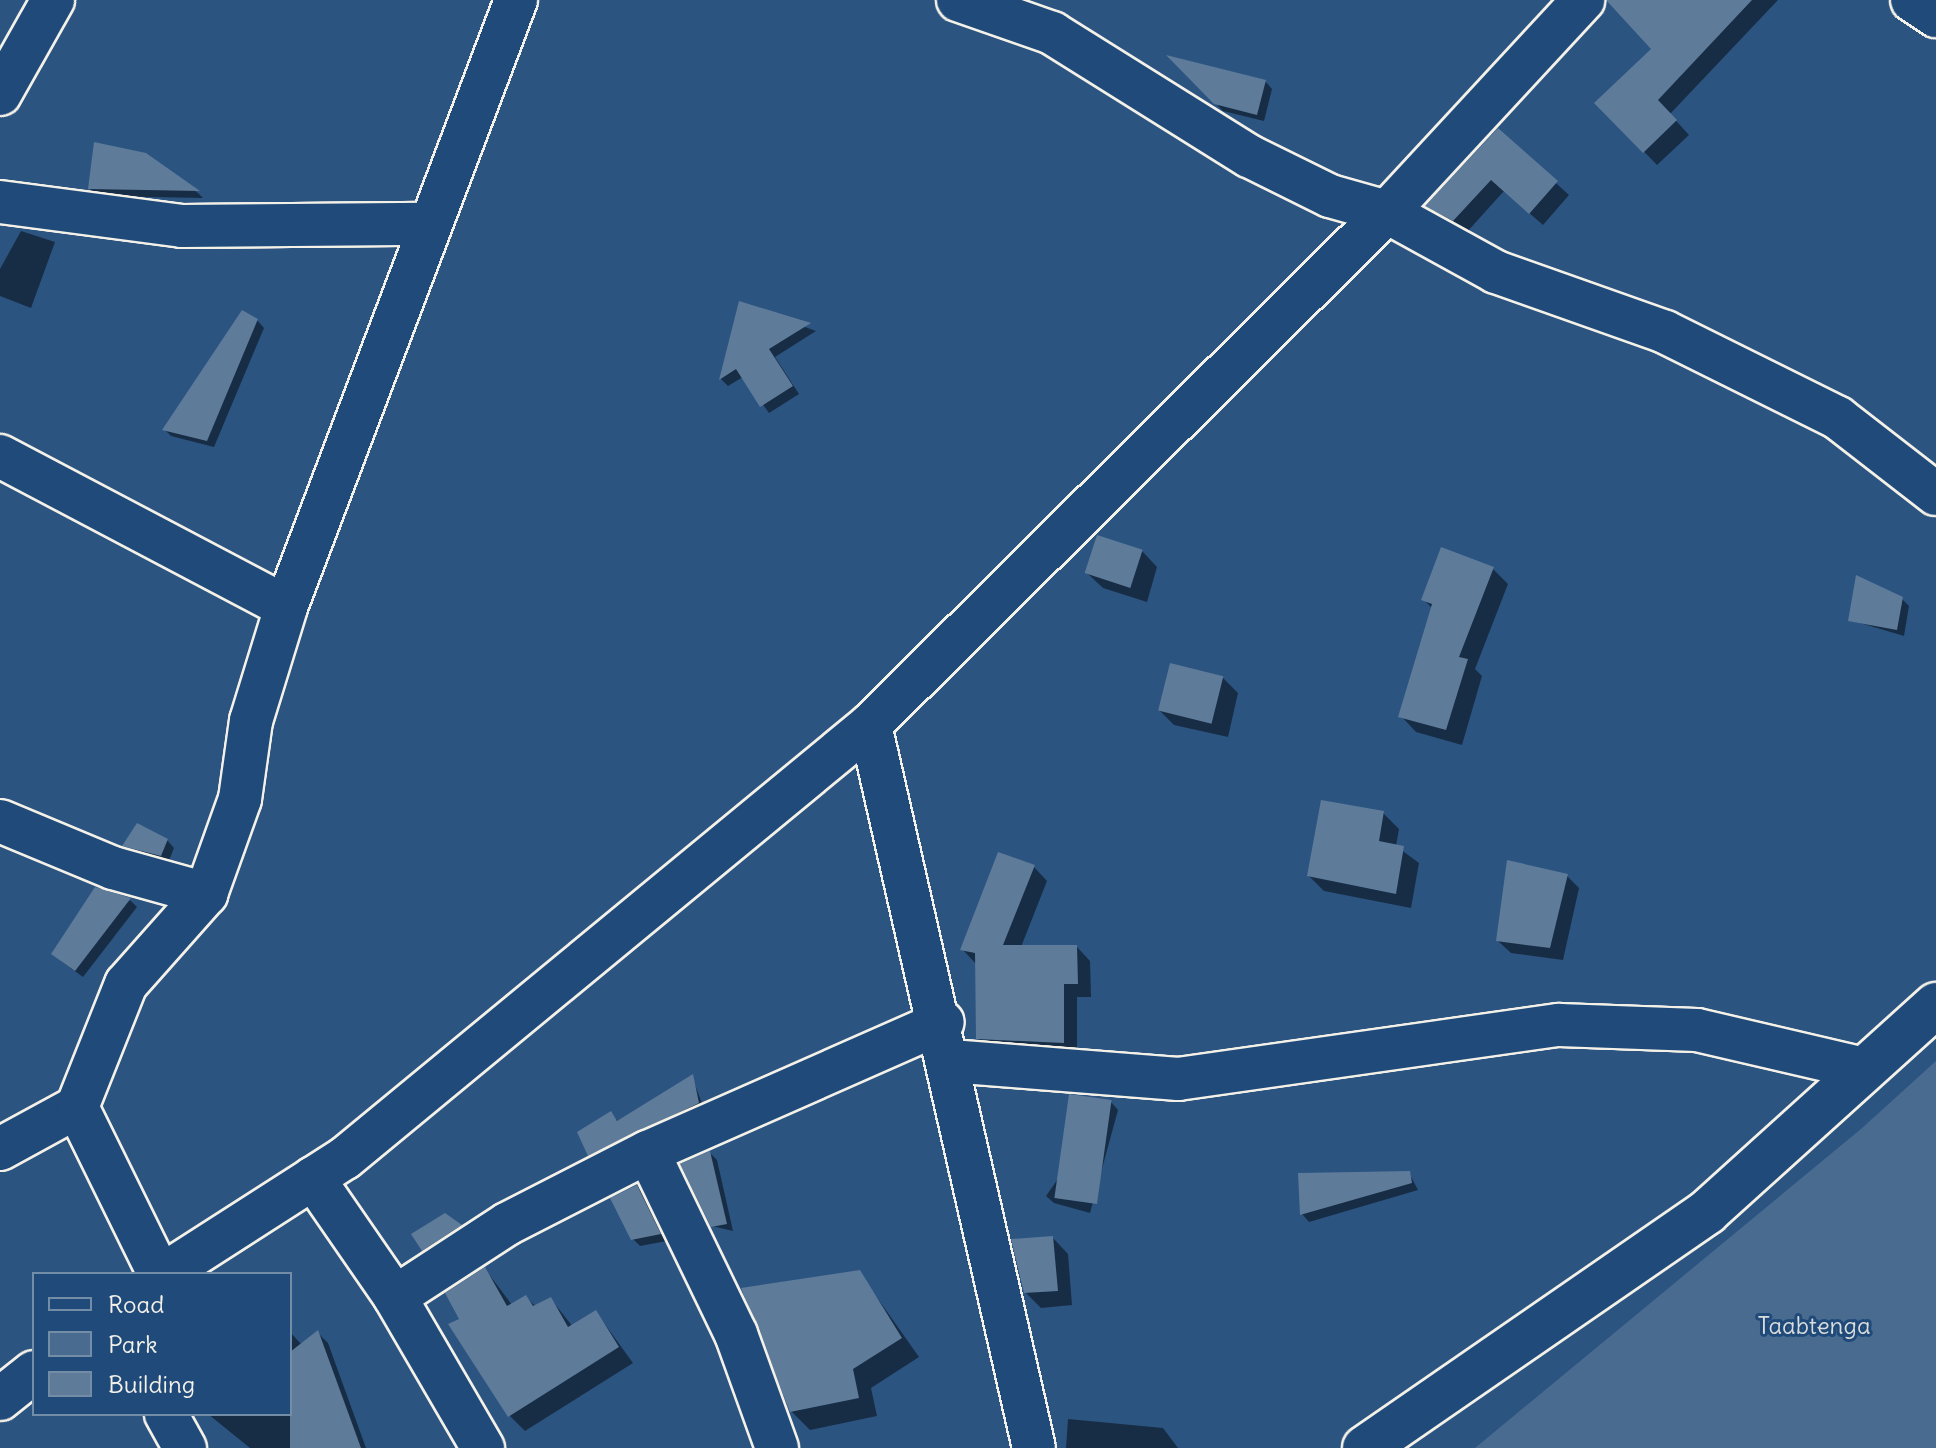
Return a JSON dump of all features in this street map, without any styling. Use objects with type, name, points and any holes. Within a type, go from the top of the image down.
[{"type":"street","points":[[0,94],[53,0]]},
{"type":"street","points":[[0,1149],[77,1107],[126,984],[206,894],[240,799],[251,721],[286,607],[516,0]]},
{"type":"street","points":[[958,0],[1054,17],[1249,156],[1330,196],[1387,212],[1496,272],[1665,332],[1838,418],[1936,494]]},
{"type":"street","points":[[165,1272],[313,1178],[870,725],[1387,212],[1583,0]]},
{"type":"street","points":[[1912,0],[1936,16]]},
{"type":"street","points":[[0,202],[182,226],[429,224]]},
{"type":"street","points":[[0,456],[286,607]]},
{"type":"street","points":[[870,725],[947,1041],[1034,1448]]},
{"type":"street","points":[[0,821],[113,868],[206,894]]},
{"type":"street","points":[[1365,1448],[1707,1212],[1860,1068],[1936,1005]]},
{"type":"street","points":[[395,1297],[507,1224],[648,1152],[947,1041],[1178,1079],[1559,1025],[1697,1030],[1860,1068]]},
{"type":"street","points":[[77,1107],[161,1272]]},
{"type":"street","points":[[648,1152],[736,1334],[777,1448]]},
{"type":"street","points":[[313,1178],[395,1297],[483,1448]]},
{"type":"street","points":[[0,1399],[32,1374]]},
{"type":"street","points":[[167,1416],[185,1448]]},
{"type":"green space","name":"Taabtenga","points":[[1936,1061],[1936,1448],[1475,1448],[1861,1129]]},
{"type":"building","points":[[1606,0],[1752,0],[1658,100],[1677,120],[1643,153],[1594,103],[1651,49]]},
{"type":"building","points":[[1166,55],[1266,80],[1257,115],[1214,104]]},
{"type":"building","points":[[1498,128],[1558,181],[1529,214],[1491,180],[1453,221],[1425,206]]},
{"type":"building","points":[[94,142],[146,153],[200,191],[88,189]]},
{"type":"building","points":[[739,301],[811,323],[769,349],[793,386],[760,407],[736,369],[719,380]]},
{"type":"building","points":[[242,310],[258,319],[207,441],[162,430]]},
{"type":"building","points":[[1097,535],[1143,550],[1130,588],[1085,573]]},
{"type":"building","points":[[1441,547],[1494,567],[1459,657],[1468,659],[1446,730],[1398,717],[1432,604],[1421,600]]},
{"type":"building","points":[[1856,575],[1903,597],[1897,630],[1848,621]]},
{"type":"building","points":[[1170,663],[1223,676],[1212,724],[1158,711]]},
{"type":"building","points":[[1321,800],[1384,811],[1379,841],[1404,846],[1396,894],[1307,876]]},
{"type":"building","points":[[137,823],[168,839],[161,856],[122,846]]},
{"type":"building","points":[[998,852],[1035,865],[1003,945],[1077,945],[1078,984],[1064,984],[1064,1043],[976,1039],[975,953],[960,950]]},
{"type":"building","points":[[1507,860],[1568,874],[1550,948],[1496,941]]},
{"type":"building","points":[[95,887],[131,898],[75,971],[51,954]]},
{"type":"building","points":[[693,1074],[699,1103],[588,1156],[577,1132],[611,1111],[617,1121]]},
{"type":"building","points":[[1069,1094],[1112,1100],[1097,1204],[1054,1198]]},
{"type":"building","points":[[710,1151],[727,1224],[711,1227],[680,1164]]},
{"type":"building","points":[[1410,1171],[1412,1183],[1300,1215],[1298,1173]]},
{"type":"building","points":[[637,1185],[661,1234],[631,1240],[610,1198]]},
{"type":"building","points":[[445,1213],[462,1225],[422,1251],[411,1234]]},
{"type":"building","points":[[1053,1236],[1058,1291],[1024,1293],[1011,1239]]},
{"type":"building","points":[[485,1267],[507,1306],[526,1295],[533,1306],[551,1297],[568,1327],[596,1310],[619,1347],[508,1417],[448,1324],[459,1319],[445,1293]]},
{"type":"building","points":[[860,1270],[902,1338],[853,1369],[859,1398],[790,1412],[741,1288]]},
{"type":"building","points":[[318,1330],[361,1448],[290,1448],[292,1350]]}]
